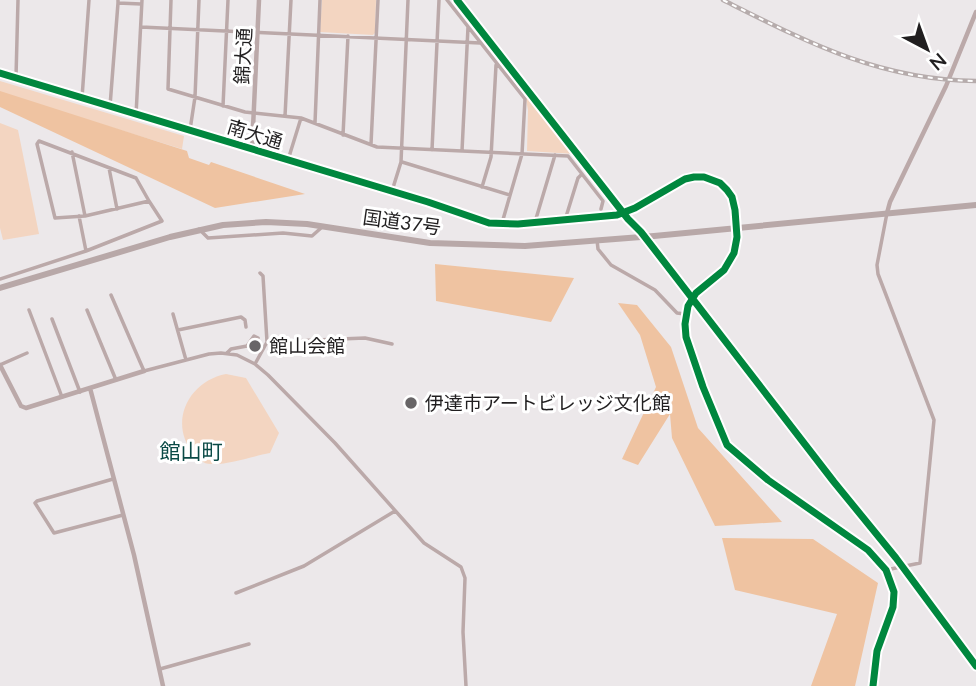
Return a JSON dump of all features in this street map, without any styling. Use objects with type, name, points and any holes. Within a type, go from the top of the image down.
[{"type":"highway","name":"国道37号","points":[[0,288],[199,229],[266,222],[322,226],[430,243],[525,246],[976,205]]},
{"type":"street","points":[[16,77],[18,0]]},
{"type":"street","points":[[82,98],[89,0]]},
{"type":"street","points":[[171,0],[167,87],[223,106],[254,113],[301,118],[371,145],[568,156],[603,201],[601,209]]},
{"type":"street","points":[[190,131],[199,0]]},
{"type":"street","points":[[223,106],[228,0]]},
{"type":"street","name":"錦大通","points":[[252,149],[259,0]]},
{"type":"street","points":[[285,116],[291,0]]},
{"type":"street","points":[[315,123],[320,0]]},
{"type":"street","points":[[371,145],[378,0]]},
{"type":"street","points":[[392,191],[401,162],[408,0]]},
{"type":"street","points":[[432,150],[439,0]]},
{"type":"street","points":[[447,0],[524,99],[522,154],[501,225]]},
{"type":"street","points":[[110,106],[118,1],[142,2],[136,115]]},
{"type":"street","points":[[886,570],[919,564],[934,420],[878,274],[877,265],[890,202],[949,79],[976,12]]},
{"type":"street","points":[[141,27],[480,43]]},
{"type":"street","points":[[462,151],[468,27]]},
{"type":"street","points":[[343,135],[348,36]]},
{"type":"street","points":[[482,187],[492,153],[496,64]]},
{"type":"street","name":"南大通","points":[[0,73],[392,191],[467,217],[501,225],[617,215],[635,208],[685,179],[704,177],[720,183],[732,197],[736,244],[731,261],[696,293],[685,314]]},
{"type":"street","points":[[288,160],[301,118]]},
{"type":"street","points":[[0,279],[86,251],[162,221],[136,178],[39,141],[37,144],[55,218],[82,216],[149,201]]},
{"type":"street","points":[[72,152],[86,251]]},
{"type":"street","points":[[534,224],[555,155]]},
{"type":"street","points":[[401,162],[510,195]]},
{"type":"street","points":[[108,167],[117,209]]},
{"type":"street","points":[[565,220],[578,178],[582,174]]},
{"type":"street","points":[[199,229],[208,238],[283,233],[313,236],[322,226]]},
{"type":"street","points":[[597,240],[598,249],[611,265],[655,290],[677,313],[685,314],[686,337],[727,445],[768,480],[868,550],[886,570],[894,592],[893,607],[877,651],[873,686]]},
{"type":"street","points":[[255,364],[267,342],[263,275],[260,273]]},
{"type":"street","points":[[111,295],[145,371]]},
{"type":"street","points":[[29,310],[62,397]]},
{"type":"street","points":[[87,310],[116,380]]},
{"type":"street","points":[[173,314],[186,360]]},
{"type":"street","points":[[177,330],[241,317],[245,320],[246,327]]},
{"type":"street","points":[[52,319],[80,391]]},
{"type":"street","points":[[227,354],[231,349],[247,346],[254,336],[258,338]]},
{"type":"street","points":[[267,342],[365,338],[392,344]]},
{"type":"street","points":[[27,353],[0,365],[21,406],[26,408],[209,354],[237,355],[255,364],[335,443],[424,543],[457,562],[464,573],[466,686]]},
{"type":"street","points":[[90,388],[163,686]]},
{"type":"street","points":[[113,479],[35,503],[54,533],[122,515]]},
{"type":"street","points":[[236,593],[304,566],[395,511]]},
{"type":"street","points":[[160,668],[249,644]]},
{"type":"shaded area","points":[[322,0],[376,0],[375,33],[320,32]]},
{"type":"shaded area","points":[[0,81],[184,136],[182,149],[0,93]]},
{"type":"shaded area","points":[[524,89],[575,154],[527,151],[528,110]]},
{"type":"shaded area","points":[[0,91],[187,151],[189,158],[209,165],[211,162],[305,194],[215,208],[0,107]]},
{"type":"shaded area","points":[[0,123],[18,130],[39,234],[3,240],[0,228]]},
{"type":"shaded area","points":[[435,264],[574,278],[551,322],[436,301]]},
{"type":"shaded area","points":[[618,303],[637,305],[671,347],[698,428],[782,522],[715,526],[672,438],[670,414],[638,465],[622,459],[656,387],[640,335]]},
{"type":"shaded area","points":[[226,374],[246,378],[279,433],[270,453],[208,464],[193,453],[186,441],[182,429],[183,416],[186,404],[202,385]]},
{"type":"shaded area","points":[[722,538],[813,539],[878,583],[855,686],[811,686],[837,614],[735,590]]},
{"type":"railway","points":[[723,0],[814,44],[875,66],[907,74],[976,81]]},
{"type":"cycle path","points":[[457,0],[896,558],[976,666]]},
{"type":"cycle path","points":[[0,73],[428,202],[489,223],[518,224],[617,215],[635,208],[685,179],[704,177],[720,183],[732,197],[735,210],[737,237],[734,253],[724,270],[696,293],[688,306],[686,337],[727,445],[768,480],[868,550],[886,570],[894,592],[893,607],[877,651],[873,686]]},
{"type":"place","name":"館山会館","points":[[255,346]]},
{"type":"place","name":"伊達市アートビレッジ文化館","points":[[411,403]]},
{"type":"district","name":"館山町","points":[[191,452]]}]
